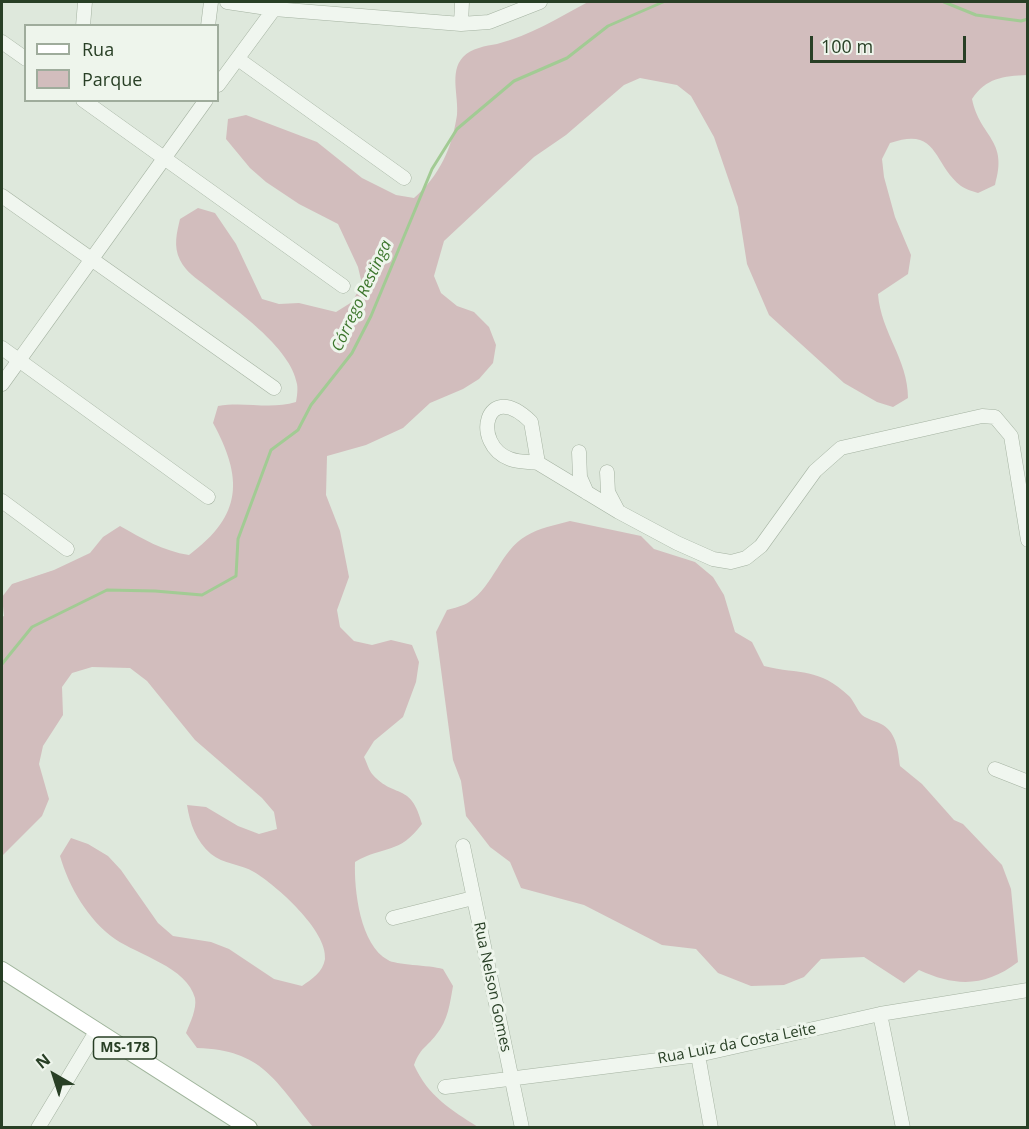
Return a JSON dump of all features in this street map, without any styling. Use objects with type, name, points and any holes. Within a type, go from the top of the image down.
[{"type":"main road","name":"MS-178","points":[[2,970],[249,1128]]},
{"type":"street","points":[[83,24],[85,2]]},
{"type":"street","points":[[208,24],[211,2]]},
{"type":"street","points":[[227,2],[274,9],[334,8],[461,24],[489,22],[540,2]]},
{"type":"street","points":[[461,24],[462,2]]},
{"type":"street","points":[[219,84],[274,9]]},
{"type":"street","points":[[2,42],[24,58]]},
{"type":"street","points":[[237,59],[404,178]]},
{"type":"street","points":[[86,102],[343,286]]},
{"type":"street","points":[[2,384],[205,102]]},
{"type":"street","points":[[2,196],[274,388]]},
{"type":"street","points":[[2,348],[207,498]]},
{"type":"street","points":[[538,463],[531,422],[508,409],[495,408],[489,413],[486,421],[491,439],[500,453],[510,459],[538,463],[619,512],[713,559],[731,562],[746,558],[761,546],[815,471],[841,448],[995,417],[1011,436],[1028,540]]},
{"type":"street","points":[[579,452],[580,477],[590,495]]},
{"type":"street","points":[[607,472],[608,487],[619,512]]},
{"type":"street","points":[[590,495],[608,487]]},
{"type":"street","points":[[2,501],[67,549]]},
{"type":"street","points":[[995,769],[1028,782]]},
{"type":"street","name":"Rua Nelson Gomes","points":[[463,846],[522,1128]]},
{"type":"street","points":[[393,918],[473,898]]},
{"type":"street","name":"Rua Luiz da Costa Leite","points":[[445,1088],[698,1055],[880,1014],[1028,990]]},
{"type":"street","points":[[880,1014],[903,1128]]},
{"type":"street","points":[[38,1128],[97,1030]]},
{"type":"street","points":[[698,1055],[711,1128]]},
{"type":"green space","points":[[588,2],[1027,2],[1027,75],[1010,76],[989,82],[972,99],[976,112],[996,148],[998,170],[995,185],[978,193],[963,187],[952,177],[933,150],[918,139],[890,143],[882,159],[884,177],[895,217],[911,255],[908,274],[878,294],[884,321],[907,384],[908,398],[893,407],[877,402],[844,383],[769,315],[747,264],[738,207],[714,137],[691,96],[677,85],[640,78],[624,85],[566,135],[534,157],[444,241],[434,276],[441,293],[457,306],[474,312],[489,327],[496,345],[493,363],[479,379],[463,389],[430,403],[403,428],[366,445],[327,456],[326,495],[340,531],[349,577],[337,610],[340,627],[354,641],[372,645],[391,640],[412,645],[419,662],[416,682],[403,717],[374,741],[364,757],[373,775],[413,802],[422,824],[406,841],[355,862],[361,916],[371,942],[388,960],[443,969],[453,986],[443,1024],[421,1051],[414,1065],[433,1094],[478,1127],[313,1127],[277,1082],[253,1062],[219,1050],[197,1048],[186,1033],[195,1007],[195,998],[190,987],[172,970],[125,945],[105,931],[88,913],[74,891],[64,868],[60,856],[71,838],[88,844],[108,856],[121,870],[158,923],[173,936],[211,942],[229,949],[274,979],[302,986],[317,975],[324,964],[324,948],[318,935],[299,910],[275,887],[254,872],[211,854],[194,832],[187,805],[206,807],[238,826],[259,834],[277,829],[274,812],[262,798],[195,740],[147,681],[130,668],[92,667],[72,673],[62,687],[63,715],[43,746],[39,764],[49,799],[42,816],[2,856],[2,617],[4,616],[2,597],[12,584],[54,570],[90,553],[103,537],[120,526],[145,540],[189,555],[220,525],[228,510],[232,495],[233,478],[230,461],[213,423],[218,406],[276,405],[296,402],[297,384],[284,356],[259,329],[182,264],[176,244],[180,219],[198,208],[215,213],[236,244],[262,299],[279,304],[299,303],[336,312],[352,302],[362,284],[358,267],[338,224],[299,204],[266,182],[250,168],[226,139],[228,119],[246,115],[317,142],[362,178],[396,195],[414,198],[438,170],[452,139],[457,115],[455,77],[463,57],[474,49],[497,44],[533,31]]},
{"type":"green space","points":[[570,521],[641,536],[654,549],[695,562],[713,577],[724,595],[735,632],[752,642],[764,666],[809,674],[828,680],[849,696],[862,715],[888,729],[896,743],[900,766],[922,784],[954,820],[963,824],[1002,865],[1011,889],[1018,962],[982,980],[958,982],[919,970],[904,983],[864,957],[821,959],[804,977],[784,985],[751,986],[718,973],[696,949],[662,945],[584,905],[521,888],[510,862],[490,847],[466,816],[461,781],[453,760],[436,632],[447,610],[467,603],[478,595],[517,542],[536,531]]},
{"type":"waterway","name":"Córrego Restinga","points":[[2,664],[32,627],[107,590],[202,595],[236,576],[238,539],[271,450],[298,430],[311,405],[352,353],[371,316],[432,169],[457,129],[514,81],[567,58],[608,26],[663,2]]},
{"type":"waterway","name":"Córrego Restinga","points":[[944,2],[976,15],[1021,21],[1028,19]]}]
